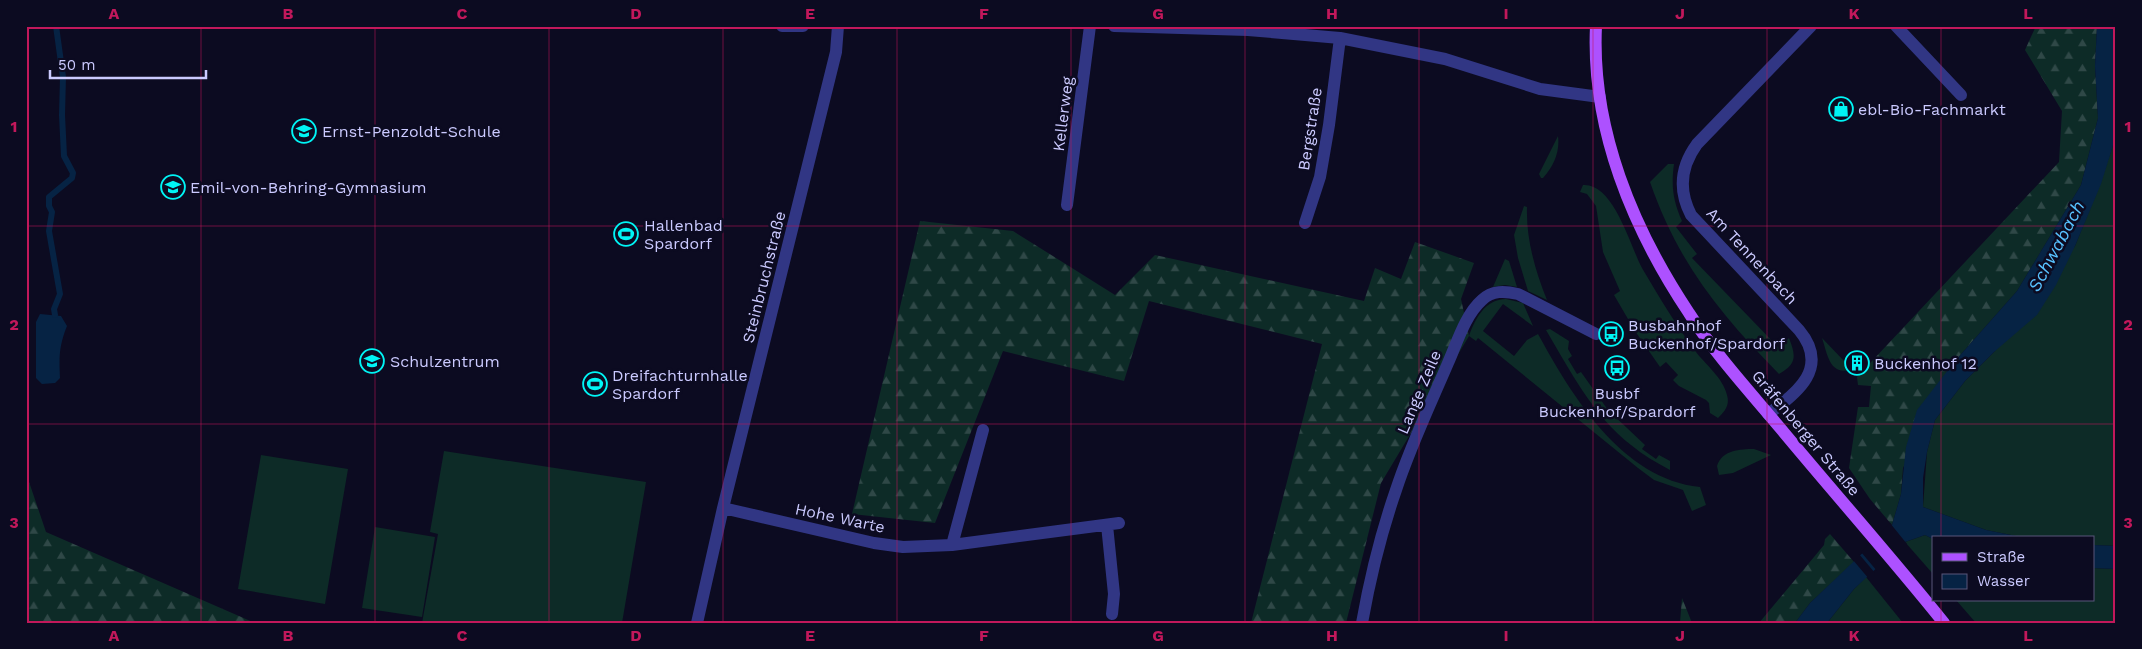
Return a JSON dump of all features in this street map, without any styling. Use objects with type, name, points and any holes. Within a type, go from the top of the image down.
[{"type":"main road","name":"Gräfenberger Straße","points":[[1596,26],[1600,97],[1622,186],[1646,241],[1689,314],[1768,414],[1944,623]]},
{"type":"street","points":[[782,26],[803,26]]},
{"type":"street","name":"Steinbruchstraße","points":[[697,623],[723,508],[834,61],[838,26]]},
{"type":"street","name":"Kellerweg","points":[[1067,205],[1090,26]]},
{"type":"street","points":[[1114,26],[1248,30],[1340,38],[1446,58],[1540,89],[1600,97]]},
{"type":"street","name":"Am Tennenbach","points":[[1768,414],[1792,397],[1803,384],[1812,364],[1810,349],[1799,330],[1691,215],[1683,194],[1683,174],[1688,159],[1697,144],[1811,26]]},
{"type":"street","points":[[1896,26],[1961,96]]},
{"type":"street","name":"Bergstraße","points":[[1305,223],[1322,168],[1330,125],[1340,38]]},
{"type":"street","name":"Lange Zeile","points":[[1362,623],[1368,591],[1396,490],[1424,417],[1468,319],[1478,303],[1494,293],[1518,294],[1596,334]]},
{"type":"street","points":[[952,545],[983,430]]},
{"type":"street","name":"Hohe Warte","points":[[723,508],[881,544],[903,547],[952,545],[1113,524],[1114,594],[1112,614]]},
{"type":"green space","points":[[2036,26],[2097,26],[2095,66],[2098,118],[2081,185],[2017,291],[1955,361],[1903,468],[1901,494],[1892,525],[1870,499],[1849,468],[1858,407],[1869,407],[1871,386],[1858,385],[1857,377],[2059,162],[2062,111],[2025,50]]},
{"type":"green space","points":[[1558,136],[1558,148],[1553,164],[1543,178],[1541,178],[1539,174]]},
{"type":"green space","points":[[2116,136],[2116,546],[2094,545],[2094,536],[2016,536],[1986,530],[1923,507],[1927,452],[1935,420],[1965,381],[1994,352],[2075,246],[2100,184]]},
{"type":"green space","points":[[1668,164],[1674,164],[1674,193],[1682,221],[1676,227],[1697,254],[1692,258],[1779,348],[1789,338],[1794,355],[1792,363],[1779,374],[1738,330],[1703,286],[1674,238],[1650,182]]},
{"type":"green space","points":[[1583,185],[1594,187],[1604,194],[1612,205],[1620,218],[1642,268],[1661,300],[1696,352],[1722,383],[1728,402],[1725,410],[1718,418],[1710,413],[1709,403],[1706,400],[1679,386],[1673,380],[1678,375],[1666,362],[1660,367],[1635,331],[1614,295],[1620,291],[1603,252],[1596,206],[1587,194],[1580,192]]},
{"type":"green space","points":[[1524,206],[1527,207],[1528,231],[1532,254],[1547,300],[1528,291],[1518,258],[1514,235]]},
{"type":"green space","points":[[920,221],[1013,231],[1115,295],[1155,255],[1364,301],[1375,268],[1401,279],[1415,242],[1474,263],[1461,299],[1469,336],[1381,483],[1346,623],[1251,623],[1322,344],[1149,301],[1124,381],[1003,351],[935,523],[852,514]]},
{"type":"green space","points":[[1505,259],[1509,261],[1517,287],[1505,285],[1493,287]]},
{"type":"green space","points":[[1506,299],[1523,303],[1533,326],[1503,304],[1483,331],[1514,356],[1527,340],[1538,334],[1567,383],[1602,431],[1623,451],[1647,468],[1672,481],[1700,487],[1706,505],[1692,511],[1683,490],[1654,480],[1478,338],[1476,341],[1469,336],[1474,323],[1487,306],[1492,302]]},
{"type":"green space","points":[[1550,329],[1569,341],[1568,349],[1572,356],[1568,359],[1577,374],[1581,372],[1608,410],[1645,445],[1642,449],[1656,459],[1659,455],[1670,461],[1670,470],[1636,449],[1605,421],[1583,392],[1546,330]]},
{"type":"green space","points":[[1822,338],[1846,363],[1849,370],[1842,371],[1833,366],[1827,356]]},
{"type":"green space","points":[[1754,449],[1771,455],[1733,473],[1719,475],[1717,466],[1719,461],[1727,454],[1737,450]]},
{"type":"green space","points":[[444,451],[646,482],[622,623],[422,623],[438,534],[430,532]]},
{"type":"green space","points":[[261,455],[348,469],[325,604],[238,589]]},
{"type":"green space","points":[[26,473],[46,532],[255,623],[26,623]]},
{"type":"green space","points":[[375,527],[435,537],[422,617],[362,608]]},
{"type":"green space","points":[[1830,534],[1854,562],[1810,603],[1795,623],[1759,623],[1824,545],[1825,539]]},
{"type":"green space","points":[[1925,535],[1932,538],[1932,573],[1905,542]]},
{"type":"green space","points":[[2094,568],[2116,569],[2116,623],[1976,623],[1958,602],[2094,602]]},
{"type":"green space","points":[[1866,577],[1903,623],[1827,623],[1854,589]]},
{"type":"green space","points":[[1682,598],[1692,623],[1680,623]]},
{"type":"water","name":"Schwabach","points":[[2097,26],[2116,26],[2116,136],[2101,184],[2075,246],[2056,285],[2037,315],[1994,352],[1965,381],[1935,420],[1927,452],[1923,478],[1923,507],[1986,530],[2016,536],[1932,536],[1932,538],[1925,535],[1905,542],[1854,589],[1827,623],[1795,623],[1810,603],[1892,525],[1901,494],[1906,447],[1917,410],[1955,361],[2017,291],[2081,185],[2098,118],[2095,66]]},
{"type":"water","points":[[40,314],[61,316],[67,326],[60,352],[60,378],[55,383],[42,384],[36,378],[36,322]]},
{"type":"water","points":[[2094,545],[2116,546],[2116,569],[2094,568]]},
{"type":"pier","points":[[1890,523],[1907,544],[1877,571],[1861,552]]},
{"type":"pier","points":[[1859,554],[1875,573],[1869,579],[1853,560]]},
{"type":"waterway","points":[[55,315],[54,309],[60,294],[49,231],[52,212],[49,206],[49,197],[72,178],[73,173],[64,156],[63,77],[56,26]]},
{"type":"place","name":"ebl-Bio-Fachmarkt","points":[[1841,109]]},
{"type":"place","name":"Ernst-Penzoldt-Schule","points":[[304,131]]},
{"type":"place","name":"Emil-von-Behring-Gymnasium","points":[[173,187]]},
{"type":"place","name":"Hallenbad Spardorf","points":[[626,234]]},
{"type":"place","name":"Busbahnhof Buckenhof/Spardorf","points":[[1611,334]]},
{"type":"place","name":"Schulzentrum","points":[[372,361]]},
{"type":"place","name":"Buckenhof 12","points":[[1857,363]]},
{"type":"place","name":"Busbf Buckenhof/Spardorf","points":[[1617,368]]},
{"type":"place","name":"Dreifachturnhalle Spardorf","points":[[595,384]]}]
